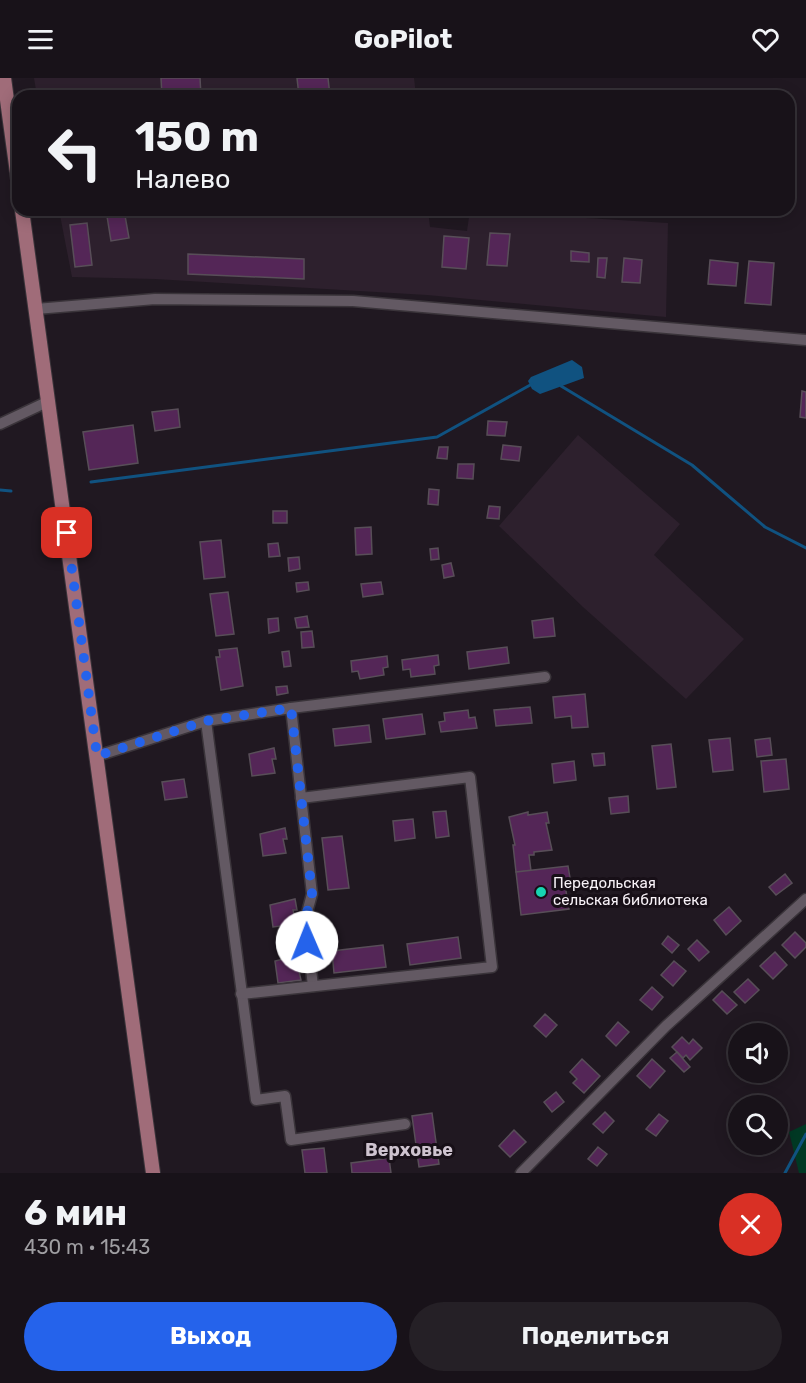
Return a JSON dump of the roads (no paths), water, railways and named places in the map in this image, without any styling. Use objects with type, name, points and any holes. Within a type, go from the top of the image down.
[{"type":"main road","points":[[4,78],[12,136]]},
{"type":"main road","points":[[23,216],[153,1173]]},
{"type":"street","points":[[36,309],[155,299],[353,301],[806,340]]},
{"type":"street","points":[[0,424],[49,401]]},
{"type":"street","points":[[97,756],[206,721],[291,708],[545,677]]},
{"type":"street","points":[[291,708],[312,894],[305,920],[313,986]]},
{"type":"street","points":[[206,721],[256,1100],[285,1096],[291,1140],[405,1124]]},
{"type":"street","points":[[241,994],[492,967],[470,777],[301,798]]},
{"type":"street","points":[[521,1173],[666,1026],[806,899]]},
{"type":"water","points":[[572,360],[582,367],[584,378],[540,394],[532,389],[528,381],[531,377]]},
{"type":"waterway","points":[[91,482],[437,437],[532,384]]},
{"type":"waterway","points":[[561,386],[692,465],[765,527],[806,548]]},
{"type":"waterway","points":[[0,490],[11,491]]},
{"type":"waterway","points":[[785,1173],[806,1134]]},
{"type":"place","name":"Передольская сельская библиотека","points":[[541,892]]},
{"type":"district","name":"Верховье","points":[[409,1150]]}]
